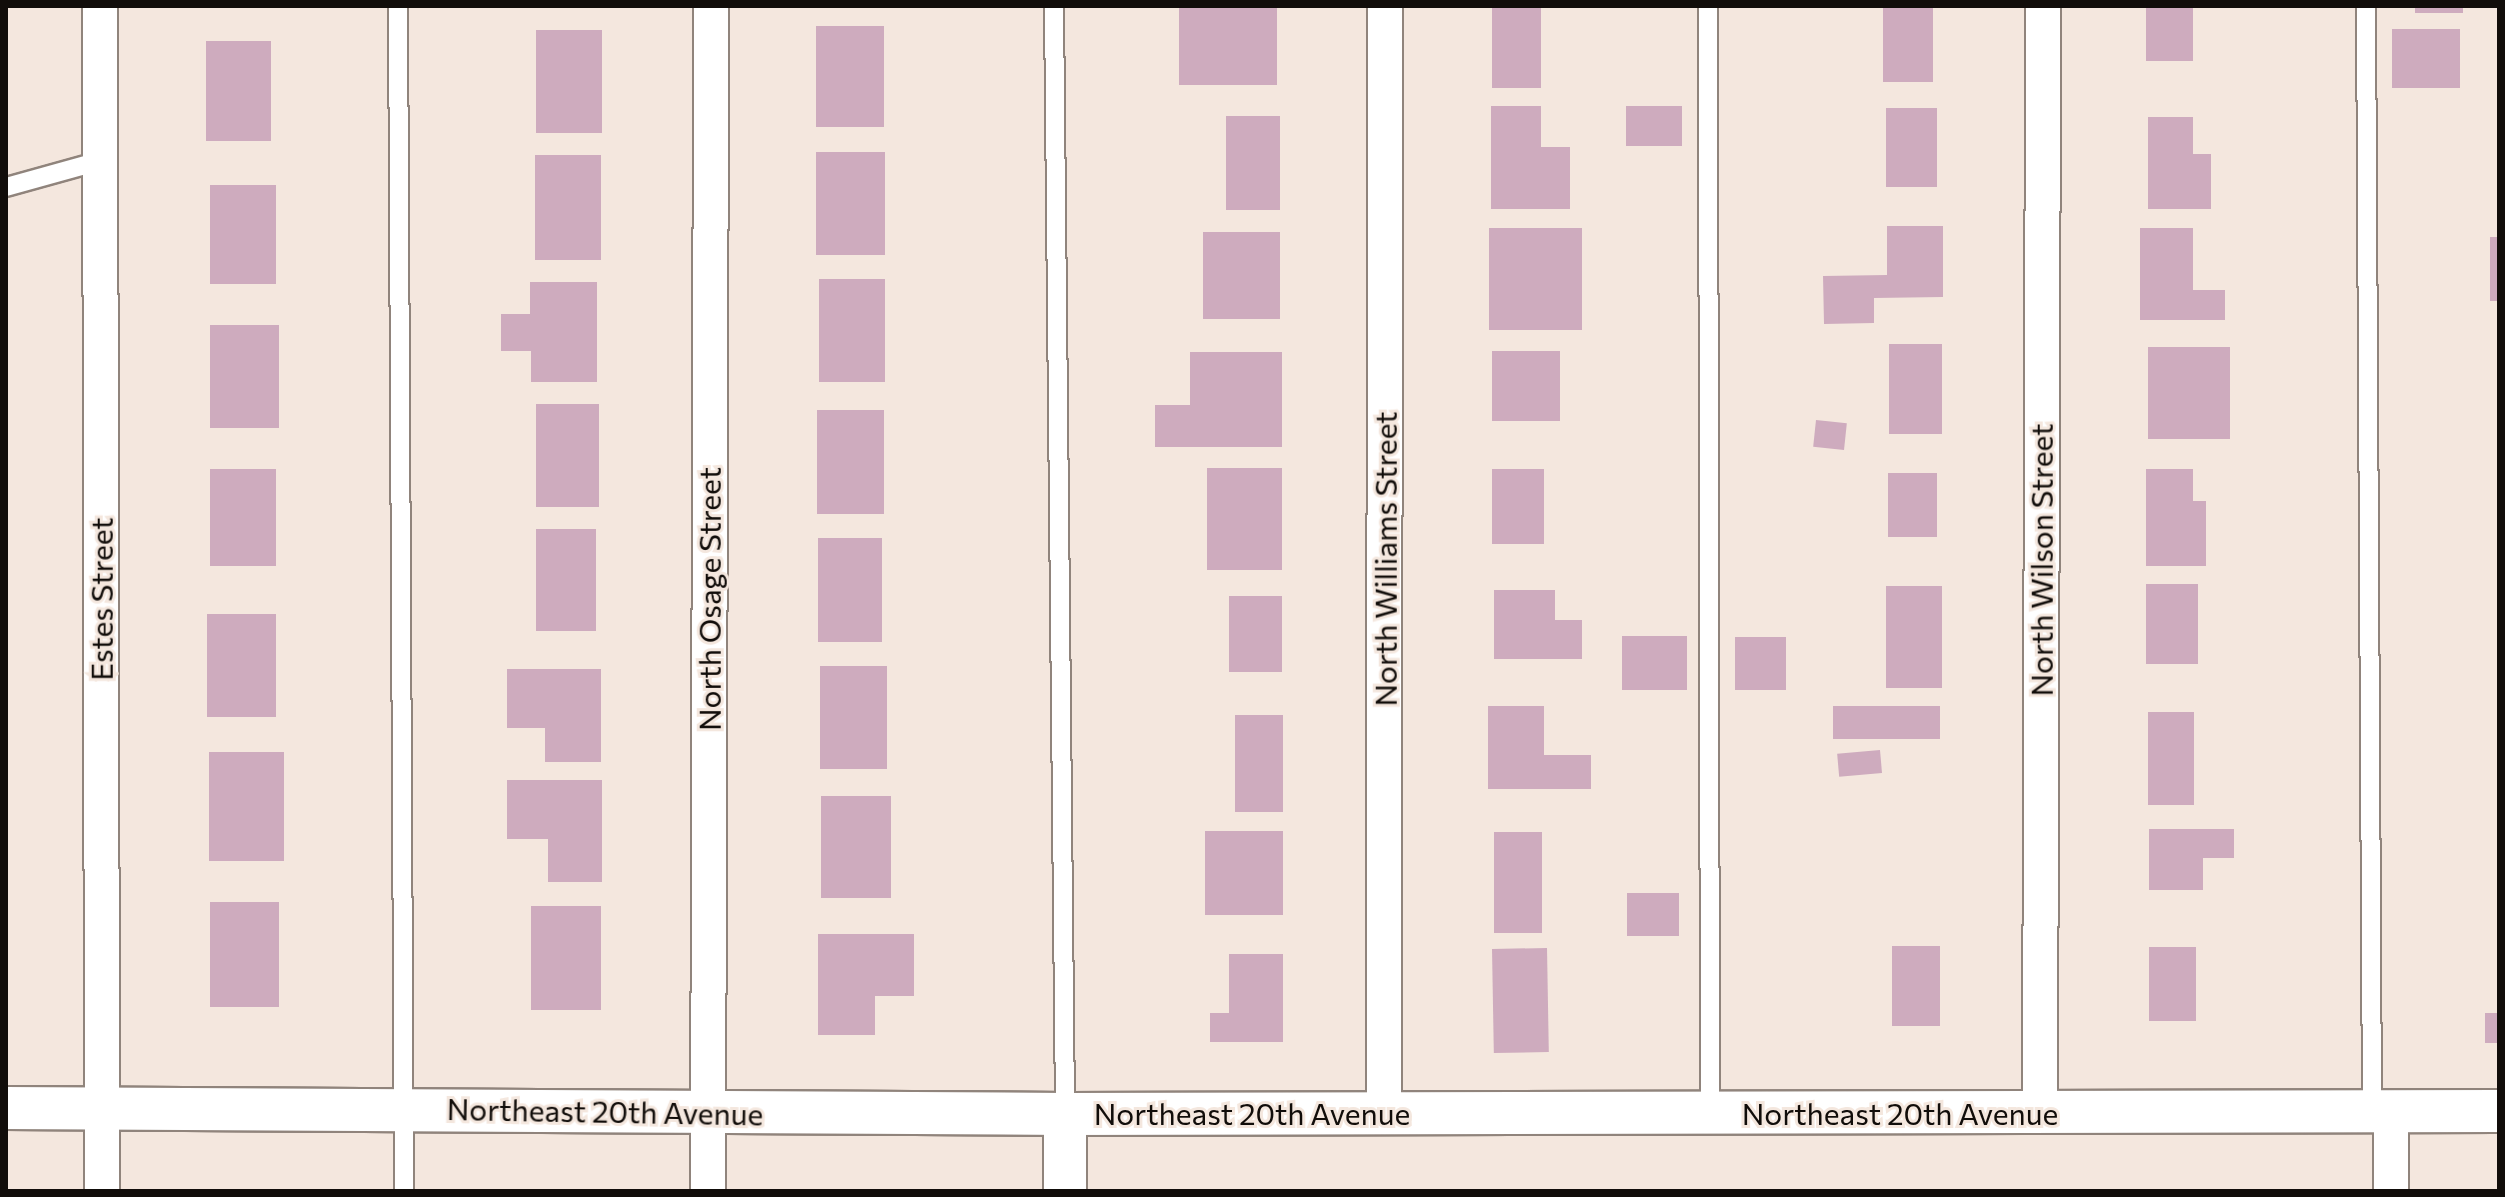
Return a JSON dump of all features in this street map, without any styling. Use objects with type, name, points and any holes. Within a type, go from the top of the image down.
[{"type":"street","name":"Estes Street","points":[[100,6],[102,1191]]},
{"type":"street","name":"North Osage Street","points":[[708,1191],[711,6]]},
{"type":"street","name":"North Williams Street","points":[[1384,1112],[1385,6]]},
{"type":"street","name":"North Wilson Street","points":[[2040,1113],[2043,6]]},
{"type":"street","name":"Northeast 20th Avenue","points":[[6,1108],[1065,1114],[2499,1111]]},
{"type":"street","points":[[2382,1112],[2391,1191]]},
{"type":"street","points":[[1065,1114],[1065,1191]]},
{"type":"lane","points":[[398,6],[404,1191]]},
{"type":"lane","points":[[1054,6],[1065,1114]]},
{"type":"lane","points":[[1708,6],[1710,1113]]},
{"type":"lane","points":[[2366,6],[2382,1112]]},
{"type":"lane","points":[[6,187],[100,161]]},
{"type":"building","points":[[1179,6],[1277,6],[1277,85],[1179,85]]},
{"type":"building","points":[[1492,6],[1541,6],[1541,88],[1492,88]]},
{"type":"building","points":[[1883,6],[1933,6],[1933,82],[1883,82]]},
{"type":"building","points":[[2146,6],[2193,6],[2193,61],[2146,61]]},
{"type":"building","points":[[2415,6],[2463,6],[2463,13],[2415,13]]},
{"type":"building","points":[[816,26],[884,26],[884,127],[816,127]]},
{"type":"building","points":[[2392,29],[2460,29],[2460,88],[2392,88]]},
{"type":"building","points":[[536,30],[602,30],[602,133],[536,133]]},
{"type":"building","points":[[206,41],[271,41],[271,141],[206,141]]},
{"type":"building","points":[[1491,106],[1541,106],[1541,147],[1570,147],[1570,209],[1491,209]]},
{"type":"building","points":[[1626,106],[1682,106],[1682,146],[1626,146]]},
{"type":"building","points":[[1886,108],[1937,108],[1937,187],[1886,187]]},
{"type":"building","points":[[1226,116],[1280,116],[1280,210],[1226,210]]},
{"type":"building","points":[[2148,117],[2193,117],[2193,154],[2211,154],[2211,209],[2148,209]]},
{"type":"building","points":[[816,152],[885,152],[885,255],[816,255]]},
{"type":"building","points":[[535,155],[601,155],[601,260],[535,260]]},
{"type":"building","points":[[210,185],[276,185],[276,284],[210,284]]},
{"type":"building","points":[[1887,226],[1943,226],[1943,297],[1874,298],[1874,323],[1824,324],[1823,276],[1887,275]]},
{"type":"building","points":[[1489,228],[1582,228],[1582,330],[1489,330]]},
{"type":"building","points":[[2140,228],[2193,228],[2193,290],[2225,290],[2225,320],[2140,320]]},
{"type":"building","points":[[1203,232],[1280,232],[1280,319],[1203,319]]},
{"type":"building","points":[[2490,237],[2499,237],[2499,301],[2490,301]]},
{"type":"building","points":[[819,279],[885,279],[885,382],[819,382]]},
{"type":"building","points":[[530,282],[597,282],[597,382],[531,382],[531,351],[501,351],[501,314],[530,314]]},
{"type":"building","points":[[210,325],[279,325],[279,428],[210,428]]},
{"type":"building","points":[[1889,344],[1942,344],[1942,434],[1889,434]]},
{"type":"building","points":[[2148,347],[2230,347],[2230,439],[2148,439]]},
{"type":"building","points":[[1492,351],[1560,351],[1560,421],[1492,421]]},
{"type":"building","points":[[1190,352],[1282,352],[1282,447],[1155,447],[1155,405],[1190,405]]},
{"type":"building","points":[[536,404],[599,404],[599,507],[536,507]]},
{"type":"building","points":[[817,410],[884,410],[884,514],[817,514]]},
{"type":"building","points":[[1816,420],[1847,423],[1844,450],[1813,447]]},
{"type":"building","points":[[1207,468],[1282,468],[1282,570],[1207,570]]},
{"type":"building","points":[[210,469],[276,469],[276,566],[210,566]]},
{"type":"building","points":[[1492,469],[1544,469],[1544,544],[1492,544]]},
{"type":"building","points":[[2146,469],[2193,469],[2193,501],[2206,501],[2206,566],[2146,566]]},
{"type":"building","points":[[1888,473],[1937,473],[1937,537],[1888,537]]},
{"type":"building","points":[[536,529],[596,529],[596,631],[536,631]]},
{"type":"building","points":[[818,538],[882,538],[882,642],[818,642]]},
{"type":"building","points":[[2146,584],[2198,584],[2198,664],[2146,664]]},
{"type":"building","points":[[1886,586],[1942,586],[1942,688],[1886,688]]},
{"type":"building","points":[[1494,590],[1555,590],[1555,620],[1582,620],[1582,659],[1494,659]]},
{"type":"building","points":[[1229,596],[1282,596],[1282,672],[1229,672]]},
{"type":"building","points":[[207,614],[276,614],[276,717],[207,717]]},
{"type":"building","points":[[1622,636],[1687,636],[1687,690],[1622,690]]},
{"type":"building","points":[[1735,637],[1786,637],[1786,690],[1735,690]]},
{"type":"building","points":[[820,666],[887,666],[887,769],[820,769]]},
{"type":"building","points":[[507,669],[601,669],[601,762],[545,762],[545,728],[507,728]]},
{"type":"building","points":[[1488,706],[1544,706],[1544,755],[1591,755],[1591,789],[1488,789]]},
{"type":"building","points":[[1833,706],[1940,706],[1940,739],[1833,739]]},
{"type":"building","points":[[2148,712],[2194,712],[2194,805],[2148,805]]},
{"type":"building","points":[[1235,715],[1283,715],[1283,812],[1235,812]]},
{"type":"building","points":[[1880,750],[1882,773],[1839,777],[1837,754]]},
{"type":"building","points":[[209,752],[284,752],[284,861],[209,861]]},
{"type":"building","points":[[507,780],[602,780],[602,882],[548,882],[548,839],[507,839]]},
{"type":"building","points":[[821,796],[891,796],[891,898],[821,898]]},
{"type":"building","points":[[2149,829],[2234,829],[2234,858],[2203,858],[2203,890],[2149,890]]},
{"type":"building","points":[[1205,831],[1283,831],[1283,915],[1205,915]]},
{"type":"building","points":[[1494,832],[1542,832],[1542,933],[1494,933]]},
{"type":"building","points":[[1627,893],[1679,893],[1679,936],[1627,936]]},
{"type":"building","points":[[210,902],[279,902],[279,1007],[210,1007]]},
{"type":"building","points":[[531,906],[601,906],[601,1010],[531,1010]]},
{"type":"building","points":[[818,934],[914,934],[914,996],[875,996],[875,1035],[818,1035]]},
{"type":"building","points":[[1892,946],[1940,946],[1940,1026],[1892,1026]]},
{"type":"building","points":[[2149,947],[2196,947],[2196,1021],[2149,1021]]},
{"type":"building","points":[[1547,948],[1549,1052],[1494,1053],[1492,949]]},
{"type":"building","points":[[1229,954],[1283,954],[1283,1042],[1210,1042],[1210,1013],[1229,1013]]},
{"type":"building","points":[[2485,1013],[2499,1013],[2499,1043],[2485,1043]]}]
